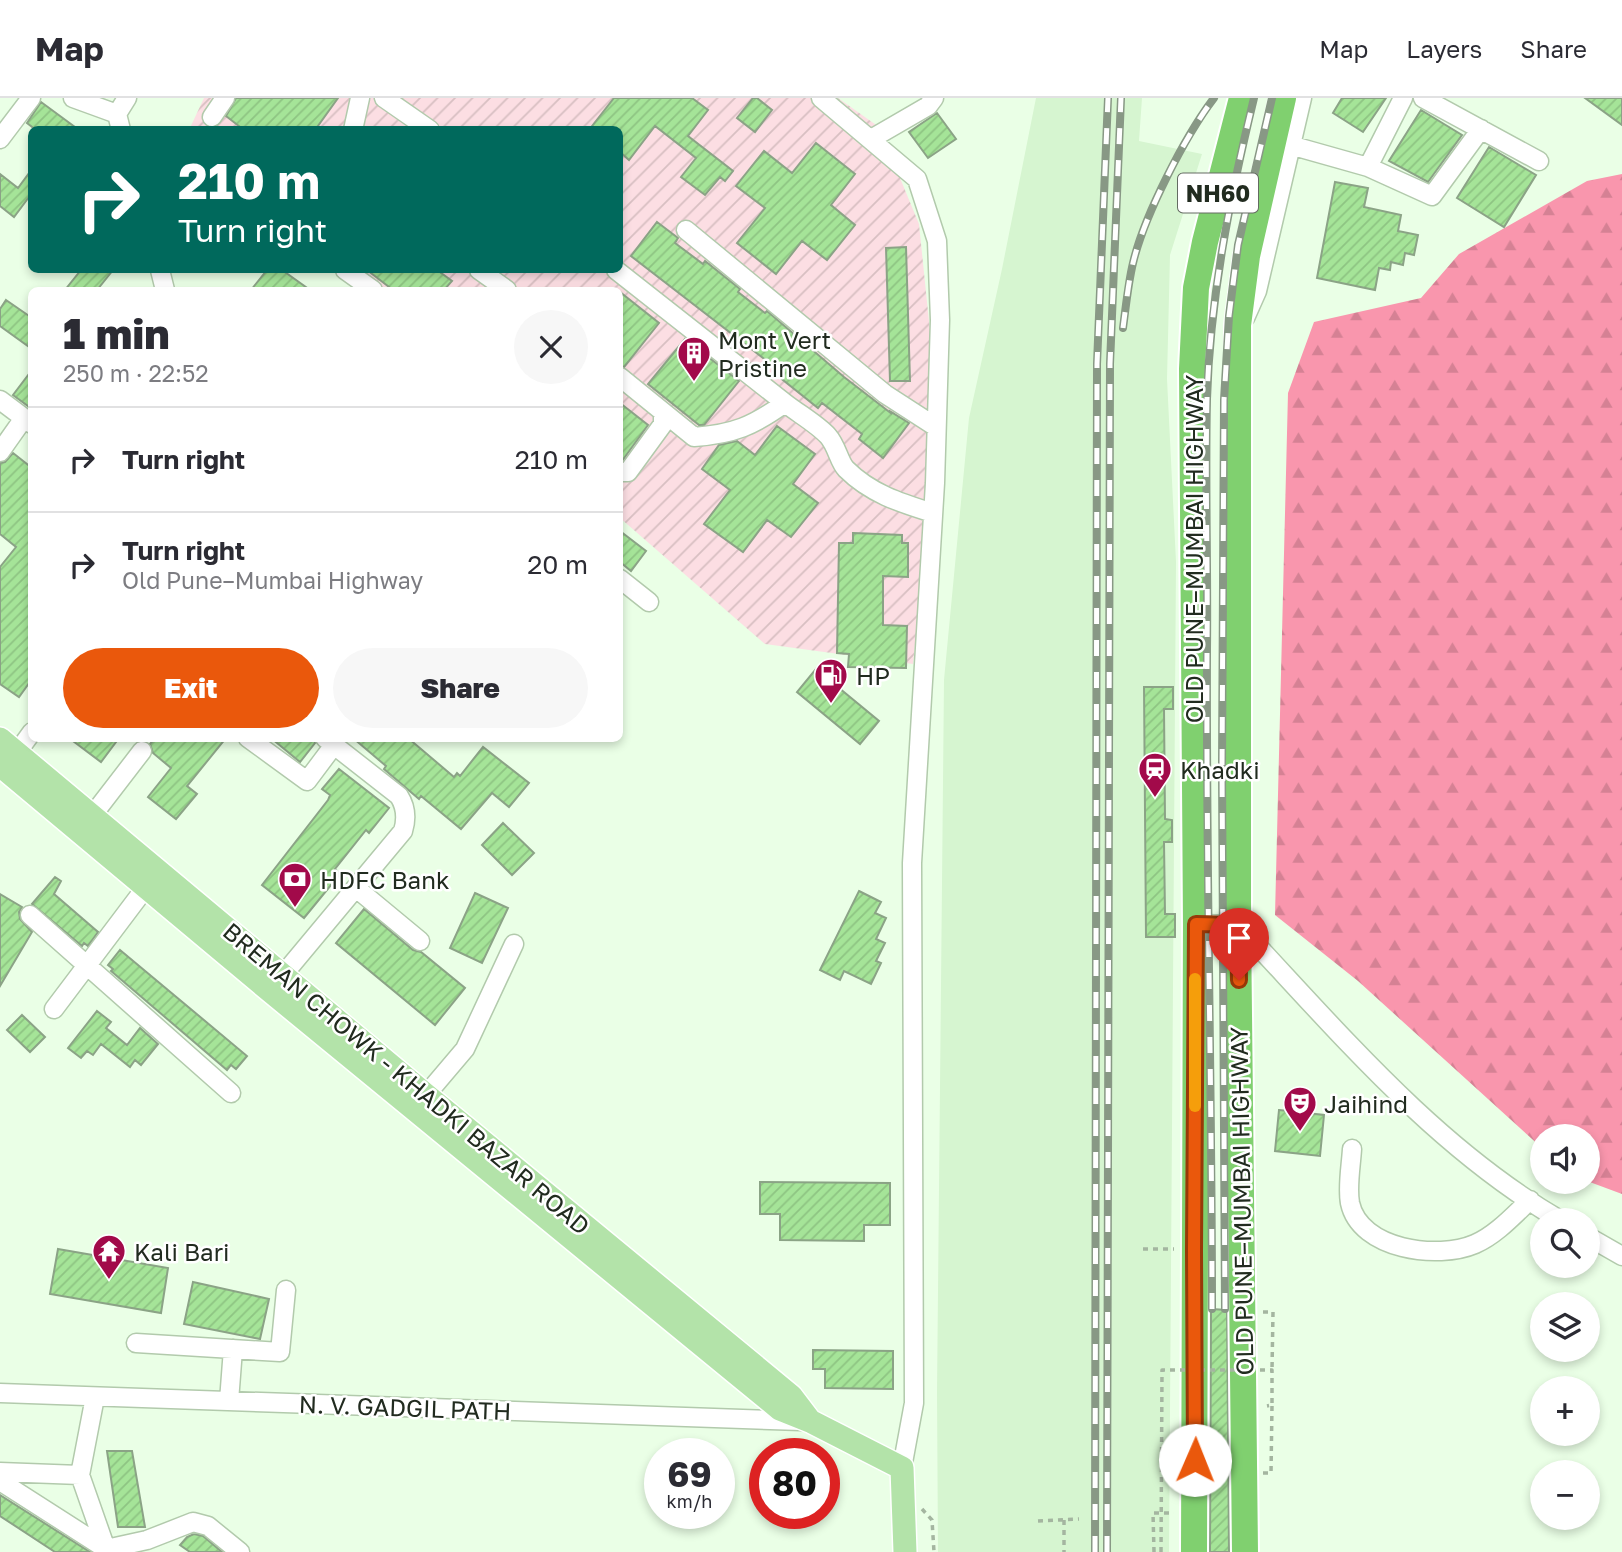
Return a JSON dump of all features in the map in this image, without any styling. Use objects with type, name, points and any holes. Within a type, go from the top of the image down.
[{"type":"highway","name":"OLD PUNE–MUMBAI HIGHWAY","points":[[1194,1552],[1196,924],[1192,369],[1199,277],[1242,98]]},
{"type":"highway","name":"OLD PUNE–MUMBAI HIGHWAY","points":[[1245,1552],[1238,925],[1238,325],[1247,256],[1282,143],[1283,98]]},
{"type":"main road","name":"BREMAN CHOWK - KHADKI BAZAR ROAD","points":[[5,756],[92,816],[426,1095],[792,1395],[810,1421]]},
{"type":"main road","name":"BREMAN CHOWK - KHADKI BAZAR ROAD","points":[[5,756],[146,887],[780,1409],[810,1421],[902,1468]]},
{"type":"main road","points":[[902,1468],[905,1552]]},
{"type":"street","points":[[0,139],[30,98]]},
{"type":"street","points":[[73,98],[119,122],[127,98]]},
{"type":"street","points":[[212,117],[225,98]]},
{"type":"street","points":[[354,126],[360,98]]},
{"type":"street","points":[[384,98],[424,126]]},
{"type":"street","points":[[872,139],[928,106],[934,98]]},
{"type":"street","points":[[1302,98],[1282,143],[1368,167],[1432,196],[1481,129]]},
{"type":"street","points":[[1368,167],[1403,98]]},
{"type":"street","points":[[1423,98],[1539,160]]},
{"type":"street","points":[[828,101],[917,179],[937,242],[940,320],[933,513],[912,863],[914,1403],[902,1468]]},
{"type":"street","points":[[686,230],[885,394],[936,427]]},
{"type":"street","points":[[349,273],[369,287]]},
{"type":"street","points":[[483,273],[503,287]]},
{"type":"street","points":[[620,273],[828,436],[840,454],[843,466],[873,491],[933,513]]},
{"type":"street","points":[[623,379],[694,437],[716,436],[757,423],[785,403]]},
{"type":"street","points":[[0,400],[28,421],[0,452]]},
{"type":"street","points":[[623,472],[628,472],[663,424],[663,413]]},
{"type":"street","points":[[623,581],[649,602]]},
{"type":"street","points":[[5,756],[28,736]]},
{"type":"street","points":[[253,742],[307,781],[329,742],[399,796],[405,812],[403,831],[283,975]]},
{"type":"street","points":[[92,816],[142,751]]},
{"type":"street","points":[[54,1009],[146,887]]},
{"type":"street","points":[[355,888],[421,941]]},
{"type":"street","points":[[30,915],[231,1094]]},
{"type":"street","points":[[1196,924],[1238,925],[1395,1092],[1479,1165],[1542,1208]]},
{"type":"street","points":[[426,1095],[466,1049],[514,944]]},
{"type":"street","points":[[1352,1149],[1350,1202],[1354,1215],[1365,1229],[1395,1246],[1455,1250],[1476,1244],[1530,1200]]},
{"type":"street","points":[[1600,1243],[1622,1256]]},
{"type":"street","points":[[136,1343],[281,1352],[286,1290]]},
{"type":"street","points":[[229,1401],[233,1349]]},
{"type":"street","name":"N. V. GADGIL PATH","points":[[0,1393],[810,1421]]},
{"type":"street","points":[[95,1397],[80,1475],[107,1551]]},
{"type":"street","points":[[0,1472],[80,1475]]},
{"type":"street","points":[[0,1481],[107,1551],[192,1522],[208,1526],[240,1552]]},
{"type":"path","points":[[1143,1249],[1194,1250]]},
{"type":"path","points":[[1271,1472],[1269,1406],[1273,1312]]},
{"type":"path","points":[[1161,1552],[1162,1370],[1272,1370]]},
{"type":"path","points":[[1153,1513],[1154,1552]]},
{"type":"path","points":[[1038,1521],[1079,1519]]},
{"type":"path","points":[[932,1520],[934,1552]]},
{"type":"path","points":[[1064,1520],[1064,1552]]},
{"type":"shaded area","points":[[204,98],[838,98],[879,127],[919,224],[938,409],[913,664],[765,644],[623,521],[623,287],[353,287],[337,273],[623,273],[623,126],[191,126]]},
{"type":"shaded area","points":[[1036,98],[1142,98],[1139,141],[1202,154],[1170,255],[1167,379],[1176,562],[1169,1552],[938,1552],[944,680],[969,418]]},
{"type":"green space","points":[[1622,174],[1622,1194],[1600,1186],[1600,1124],[1530,1124],[1530,1137],[1358,981],[1275,915],[1288,393],[1314,322],[1421,298],[1459,254],[1587,181]]},
{"type":"building","points":[[236,98],[338,98],[318,126],[239,126],[226,116]]},
{"type":"building","points":[[614,98],[692,98],[708,110],[688,136],[733,171],[725,181],[720,177],[705,195],[681,177],[696,158],[655,126],[629,160],[623,155],[623,126],[592,126]]},
{"type":"building","points":[[753,98],[757,98],[772,110],[755,132],[737,118]]},
{"type":"building","points":[[1342,98],[1386,98],[1363,132],[1333,113]]},
{"type":"building","points":[[1585,98],[1622,98],[1622,125]]},
{"type":"building","points":[[41,102],[74,126],[31,126],[27,123]]},
{"type":"building","points":[[1421,110],[1462,135],[1428,182],[1389,161]]},
{"type":"building","points":[[937,113],[956,139],[928,158],[909,132]]},
{"type":"building","points":[[816,143],[855,174],[831,205],[855,225],[827,260],[802,241],[776,274],[737,243],[765,208],[736,186],[764,151],[792,173]]},
{"type":"building","points":[[1489,147],[1536,175],[1504,227],[1457,198]]},
{"type":"building","points":[[0,174],[18,188],[28,174],[28,198],[14,217],[0,206]]},
{"type":"building","points":[[1335,182],[1368,188],[1364,207],[1401,215],[1398,231],[1418,235],[1414,255],[1405,253],[1403,265],[1391,262],[1390,270],[1379,268],[1375,290],[1317,278]]},
{"type":"building","points":[[657,222],[678,238],[675,243],[703,264],[705,261],[740,289],[738,292],[765,313],[767,311],[844,377],[892,414],[891,412],[909,423],[883,458],[859,439],[862,434],[822,403],[818,408],[778,376],[781,372],[631,256]]},
{"type":"building","points":[[906,247],[910,381],[890,381],[886,248]]},
{"type":"building","points":[[79,273],[111,273],[99,287],[67,287]]},
{"type":"building","points":[[265,273],[286,273],[306,287],[253,287]]},
{"type":"building","points":[[371,273],[441,273],[452,281],[447,287],[389,287]]},
{"type":"building","points":[[623,294],[659,323],[623,367]]},
{"type":"building","points":[[6,300],[28,315],[28,346],[0,326],[0,309]]},
{"type":"building","name":"Mont Vert Pristine","points":[[685,339],[739,381],[704,425],[699,425],[648,384]]},
{"type":"building","points":[[28,375],[28,406],[13,395]]},
{"type":"building","points":[[623,405],[648,425],[623,460]]},
{"type":"building","points":[[777,426],[815,454],[793,484],[818,503],[791,537],[767,520],[743,552],[704,524],[730,490],[702,469],[719,445],[737,441],[755,455]]},
{"type":"building","points":[[13,453],[28,465],[28,685],[19,697],[0,684],[0,567],[16,547],[0,534],[0,463],[5,462]]},
{"type":"building","points":[[623,533],[646,551],[631,571],[623,564]]},
{"type":"building","points":[[853,533],[902,535],[902,543],[908,543],[908,577],[883,576],[883,625],[907,626],[906,668],[848,667],[849,654],[837,653],[839,543],[853,543]]},
{"type":"building","points":[[816,669],[879,721],[860,744],[797,692]]},
{"type":"building","points":[[1144,687],[1173,687],[1173,709],[1164,709],[1165,819],[1172,820],[1172,842],[1164,842],[1165,914],[1175,914],[1175,937],[1146,937]]},
{"type":"building","points":[[74,742],[116,742],[101,762]]},
{"type":"building","points":[[223,742],[187,786],[197,794],[176,819],[148,797],[171,768],[153,753],[150,744]]},
{"type":"building","points":[[276,742],[315,742],[300,762]]},
{"type":"building","points":[[358,742],[413,742],[454,777],[457,773],[460,776],[483,747],[529,783],[509,807],[492,793],[461,829],[421,796],[419,799],[384,769],[386,766]]},
{"type":"building","points":[[339,769],[389,808],[369,833],[366,830],[335,869],[340,874],[304,918],[262,885],[328,800],[330,795],[322,789]]},
{"type":"building","points":[[503,823],[534,853],[512,875],[482,845]]},
{"type":"building","points":[[55,877],[61,881],[54,894],[98,932],[88,946],[84,943],[82,946],[32,904]]},
{"type":"building","points":[[859,891],[881,902],[875,913],[886,918],[876,939],[885,943],[876,961],[881,963],[871,984],[844,971],[840,980],[820,970]]},
{"type":"building","points":[[475,893],[508,908],[482,963],[450,948]]},
{"type":"building","points":[[0,894],[22,907],[19,912],[20,919],[32,932],[0,986]]},
{"type":"building","points":[[364,909],[413,950],[421,952],[465,988],[435,1025],[336,943]]},
{"type":"building","points":[[120,950],[247,1056],[236,1069],[231,1065],[227,1070],[111,971],[113,969],[108,965]]},
{"type":"building","points":[[97,1011],[111,1022],[106,1028],[127,1045],[140,1028],[158,1044],[141,1065],[135,1060],[130,1067],[101,1044],[93,1055],[87,1051],[81,1058],[68,1048]]},
{"type":"building","points":[[22,1015],[45,1037],[30,1052],[7,1030]]},
{"type":"building","name":"Jaihind","points":[[1279,1110],[1324,1115],[1320,1156],[1275,1151]]},
{"type":"building","points":[[760,1182],[890,1183],[890,1225],[864,1225],[864,1241],[780,1240],[780,1214],[760,1214]]},
{"type":"building","name":"Kali Bari","points":[[58,1249],[168,1268],[161,1313],[50,1294]]},
{"type":"building","points":[[193,1282],[269,1299],[260,1339],[184,1324]]},
{"type":"building","points":[[1211,1309],[1227,1310],[1229,1552],[1210,1552]]},
{"type":"building","points":[[813,1350],[893,1351],[893,1389],[825,1388],[825,1369],[813,1369]]},
{"type":"building","points":[[107,1451],[132,1451],[145,1527],[118,1527]]},
{"type":"building","points":[[0,1495],[90,1552],[55,1552],[0,1516]]},
{"type":"building","points":[[194,1534],[203,1536],[222,1552],[190,1552],[180,1545]]},
{"type":"railway","points":[[1095,1552],[1097,364],[1108,98]]},
{"type":"railway","points":[[1107,1552],[1110,364],[1121,98]]},
{"type":"railway","points":[[1123,328],[1133,263],[1146,223],[1179,155],[1214,98]]},
{"type":"railway","points":[[1212,1309],[1207,814],[1207,399],[1217,285],[1237,172],[1254,98]]},
{"type":"railway","points":[[1225,1309],[1222,768],[1224,400],[1229,316],[1238,245],[1272,98]]},
{"type":"slow traffic","points":[[1195,979],[1195,1106]]},
{"type":"place","name":"Mont Vert Pristine","points":[[694,383]]},
{"type":"place","name":"HP","points":[[831,705]]},
{"type":"place","name":"Khadki","points":[[1155,799]]},
{"type":"place","name":"HDFC Bank","points":[[295,909]]},
{"type":"place","name":"Jaihind","points":[[1300,1133]]},
{"type":"place","name":"Kali Bari","points":[[109,1281]]},
{"type":"route","points":[[1195,1460],[1196,924],[1238,925],[1239,980]]}]
